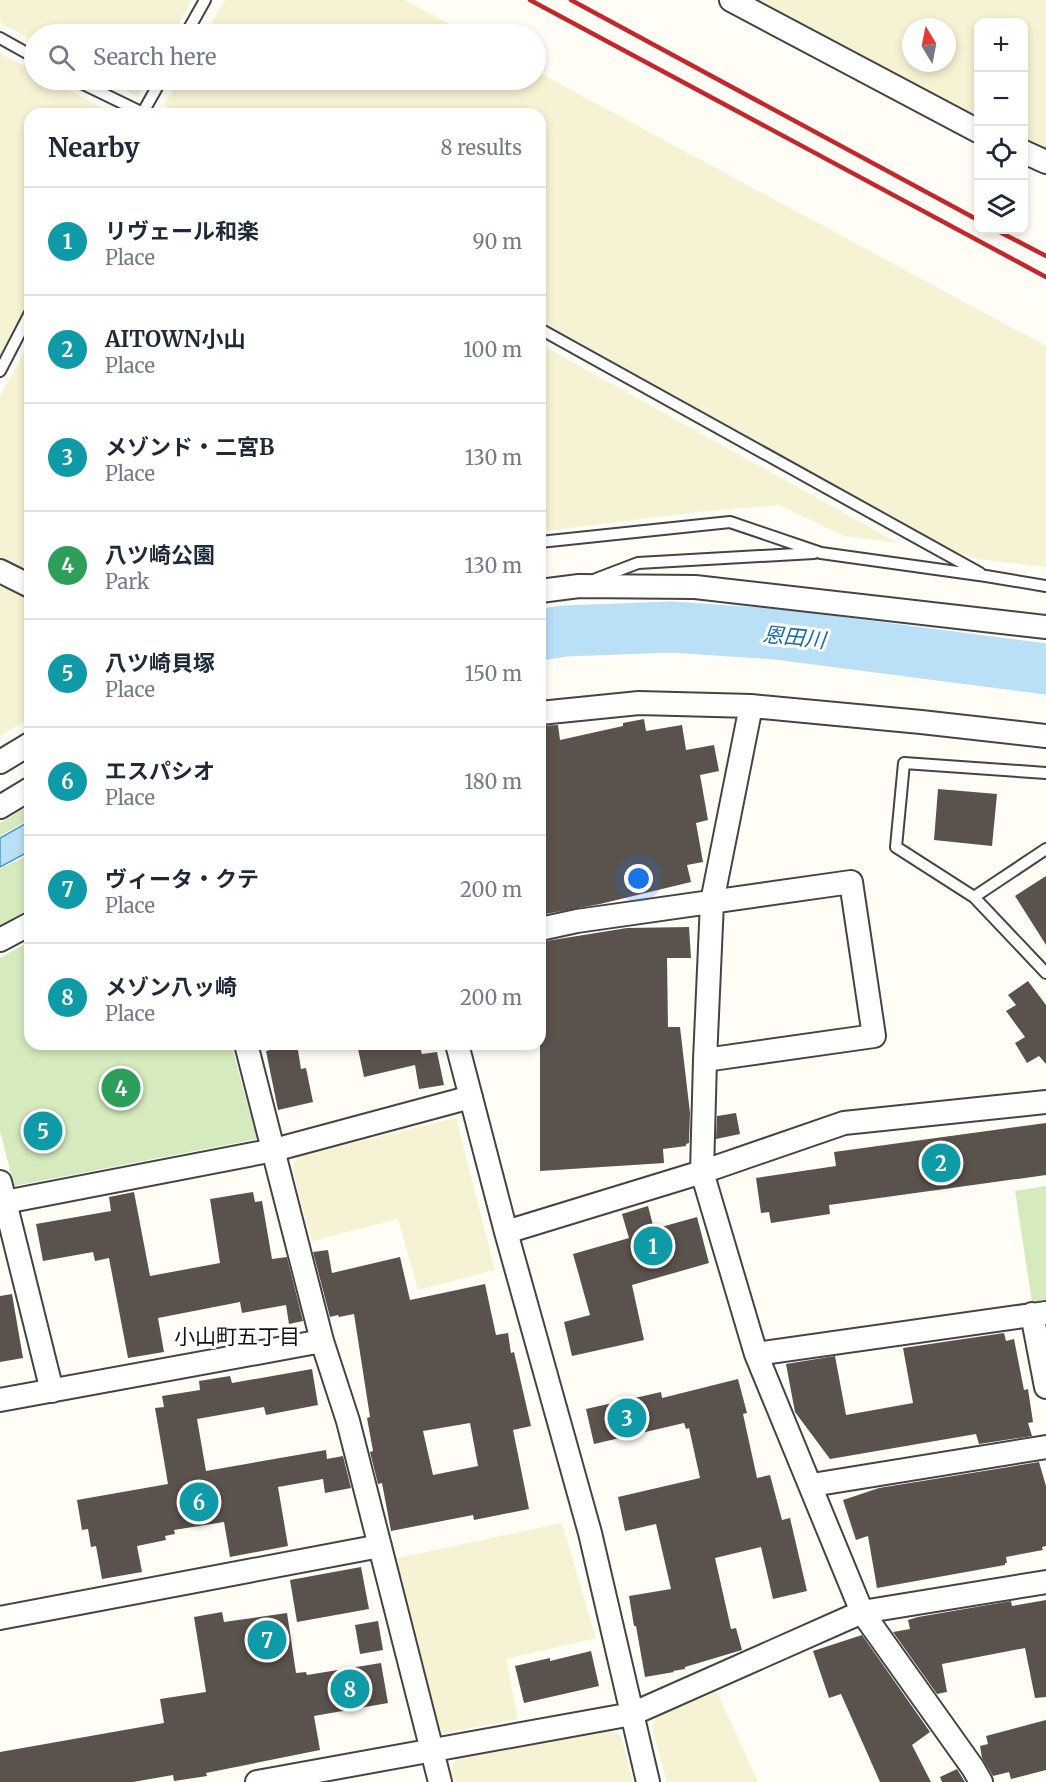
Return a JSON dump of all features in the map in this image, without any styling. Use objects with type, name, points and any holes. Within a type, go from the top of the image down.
[{"type":"street","points":[[731,0],[974,129]]},
{"type":"street","points":[[1028,154],[1046,162]]},
{"type":"street","points":[[0,570],[24,583]]},
{"type":"street","points":[[546,590],[579,586],[695,586],[1046,627]]},
{"type":"street","points":[[546,712],[639,703],[751,706],[1046,736]]},
{"type":"street","points":[[751,706],[712,902],[702,1172],[756,1354],[812,1485],[862,1612],[981,1782]]},
{"type":"street","points":[[0,762],[24,748]]},
{"type":"street","points":[[0,807],[24,793]]},
{"type":"street","points":[[546,928],[577,921],[850,882],[874,1036],[705,1060]]},
{"type":"street","points":[[0,940],[24,927]]},
{"type":"street","points":[[248,1050],[322,1341],[348,1421],[440,1782]]},
{"type":"street","points":[[459,1050],[506,1232],[590,1533],[648,1782]]},
{"type":"street","points":[[52,1391],[2,1196],[274,1150],[471,1097]]},
{"type":"street","points":[[506,1232],[702,1172],[844,1124],[1046,1102]]},
{"type":"street","points":[[756,1354],[1039,1313],[1046,1387]]},
{"type":"street","points":[[0,1400],[322,1341]]},
{"type":"street","points":[[812,1485],[1046,1447]]},
{"type":"street","points":[[0,1618],[380,1546]]},
{"type":"street","points":[[257,1782],[632,1714],[862,1612],[1046,1582]]},
{"type":"lane","points":[[192,24],[205,0]]},
{"type":"lane","points":[[0,38],[24,51]]},
{"type":"lane","points":[[95,90],[131,108]]},
{"type":"lane","points":[[146,108],[156,90]]},
{"type":"lane","points":[[0,371],[24,325]]},
{"type":"lane","points":[[546,332],[986,576]]},
{"type":"lane","points":[[546,541],[730,522],[821,553],[1046,586]]},
{"type":"lane","points":[[579,586],[638,563],[821,553]]},
{"type":"lane","points":[[1045,970],[974,897],[896,847],[904,763],[1046,773]]},
{"type":"lane","points":[[974,897],[1046,849]]},
{"type":"shaded area","points":[[0,0],[192,0],[179,24],[24,24],[24,36],[0,23]]},
{"type":"shaded area","points":[[225,0],[404,0],[449,24],[211,24]]},
{"type":"shaded area","points":[[755,0],[1046,0],[1046,151],[1028,142],[1028,18],[974,18],[974,114]]},
{"type":"shaded area","points":[[0,53],[24,66],[24,90],[69,90],[103,108],[24,108],[24,318],[0,364]]},
{"type":"shaded area","points":[[546,76],[1046,346],[1046,567],[977,559],[924,540],[546,324],[546,108],[169,108],[164,105],[173,90],[546,90]]},
{"type":"shaded area","points":[[124,90],[142,90],[138,97]]},
{"type":"shaded area","points":[[546,347],[898,543],[844,536],[779,505],[697,512],[546,531]]},
{"type":"shaded area","points":[[24,352],[24,571],[0,557],[0,396]]},
{"type":"shaded area","points":[[0,580],[24,592],[24,722],[0,736]]},
{"type":"shaded area","points":[[456,1118],[495,1270],[418,1290],[398,1219],[312,1241],[292,1169],[298,1156]]},
{"type":"shaded area","points":[[562,1523],[596,1638],[506,1659],[518,1719],[445,1733],[438,1730],[393,1559]]},
{"type":"shaded area","points":[[717,1692],[758,1782],[667,1782],[652,1727],[658,1715]]},
{"type":"shaded area","points":[[611,1730],[621,1736],[633,1782],[454,1782],[451,1769],[457,1757]]},
{"type":"green space","points":[[24,809],[24,822],[0,836],[0,823]]},
{"type":"green space","points":[[24,857],[24,912],[0,926],[0,869]]},
{"type":"green space","points":[[24,944],[24,1050],[233,1050],[257,1139],[14,1186],[0,1131],[0,958]]},
{"type":"green space","points":[[1046,1186],[1046,1301],[1032,1302],[1015,1191]]},
{"type":"water","points":[[24,824],[24,854],[0,867],[0,838]]},
{"type":"building","points":[[644,719],[646,731],[682,725],[686,750],[714,745],[719,771],[700,775],[708,820],[696,823],[703,862],[687,865],[691,882],[600,904],[546,914],[546,726],[558,725],[560,740],[623,726],[623,723]]},
{"type":"building","points":[[938,789],[997,794],[992,846],[934,840]]},
{"type":"building","points":[[1046,876],[1046,945],[1015,896]]},
{"type":"building","points":[[689,927],[691,958],[667,958],[668,1027],[680,1027],[690,1113],[689,1143],[686,1146],[663,1149],[664,1163],[540,1171],[540,1050],[546,1050],[546,941],[627,928]]},
{"type":"building","points":[[1028,981],[1046,1005],[1046,1064],[1039,1056],[1027,1063],[1015,1043],[1025,1037],[1006,1011],[1016,1005],[1008,995]]},
{"type":"building","points":[[298,1050],[301,1069],[306,1068],[313,1102],[278,1110],[266,1051]]},
{"type":"building","points":[[358,1050],[421,1050],[422,1054],[437,1052],[444,1085],[419,1089],[415,1065],[364,1077]]},
{"type":"building","points":[[736,1113],[740,1134],[716,1139],[717,1116]]},
{"type":"building","points":[[1046,1123],[1046,1175],[829,1205],[830,1214],[771,1223],[769,1212],[761,1213],[756,1178],[836,1166],[834,1152]]},
{"type":"building","points":[[134,1192],[150,1276],[220,1263],[210,1199],[253,1192],[255,1202],[262,1201],[272,1259],[287,1257],[303,1321],[289,1324],[286,1305],[242,1313],[240,1302],[158,1318],[164,1352],[128,1358],[109,1258],[95,1261],[93,1252],[43,1261],[36,1224],[111,1211],[109,1197]]},
{"type":"building","points":[[648,1206],[654,1229],[697,1217],[709,1263],[632,1285],[644,1340],[572,1356],[564,1322],[590,1315],[573,1254],[629,1238],[622,1214]]},
{"type":"building","points":[[328,1250],[332,1273],[400,1257],[410,1300],[485,1284],[496,1335],[508,1333],[511,1353],[514,1352],[531,1426],[513,1430],[529,1509],[474,1520],[473,1515],[391,1531],[382,1483],[378,1484],[370,1452],[373,1451],[367,1418],[370,1417],[354,1314],[330,1317],[313,1252]],"holes":[[[470,1423],[478,1466],[433,1475],[423,1431]]]},
{"type":"building","points":[[12,1294],[23,1358],[0,1362],[0,1296]]},
{"type":"building","points":[[1004,1333],[1006,1341],[1014,1339],[1024,1390],[1028,1389],[1033,1422],[1028,1423],[1032,1436],[979,1444],[976,1434],[830,1459],[795,1412],[786,1364],[835,1356],[846,1415],[913,1403],[903,1348]]},
{"type":"building","points":[[312,1369],[318,1405],[266,1415],[264,1407],[197,1419],[206,1471],[326,1450],[327,1459],[343,1456],[351,1488],[325,1493],[323,1479],[278,1487],[288,1546],[230,1557],[224,1522],[174,1530],[175,1534],[165,1536],[166,1540],[137,1546],[142,1572],[102,1579],[96,1546],[91,1547],[88,1529],[82,1530],[77,1500],[168,1484],[155,1408],[164,1407],[162,1396],[200,1390],[199,1381],[230,1376],[232,1383]]},
{"type":"building","points":[[738,1379],[747,1413],[743,1414],[757,1478],[770,1475],[782,1520],[790,1518],[807,1591],[773,1599],[761,1547],[715,1558],[731,1629],[736,1628],[742,1650],[685,1667],[685,1669],[645,1677],[629,1596],[671,1589],[656,1524],[625,1531],[618,1497],[700,1478],[689,1428],[686,1429],[684,1423],[594,1444],[586,1409],[661,1392],[662,1398]]},
{"type":"building","points":[[1039,1462],[1046,1486],[1046,1546],[1042,1547],[1043,1550],[1006,1557],[1005,1565],[877,1588],[868,1536],[856,1540],[843,1500],[879,1488]]},
{"type":"building","points":[[361,1567],[369,1609],[297,1622],[290,1580]]},
{"type":"building","points":[[1046,1600],[1046,1697],[1035,1698],[1025,1648],[942,1664],[947,1692],[937,1694],[893,1632],[910,1629],[908,1620],[918,1617],[1011,1601],[1012,1606]]},
{"type":"building","points":[[222,1612],[224,1622],[287,1613],[296,1673],[306,1672],[307,1675],[381,1663],[388,1703],[314,1716],[320,1750],[206,1773],[207,1776],[174,1781],[173,1775],[133,1782],[0,1782],[0,1752],[164,1723],[160,1699],[206,1692],[194,1617]]},
{"type":"building","points":[[378,1621],[383,1650],[360,1654],[355,1625]]},
{"type":"building","points":[[862,1635],[930,1732],[912,1745],[931,1782],[880,1782],[841,1694],[829,1698],[813,1651]]},
{"type":"building","points":[[591,1651],[599,1686],[524,1703],[515,1666],[550,1658],[550,1661]]},
{"type":"building","points":[[1046,1720],[1046,1770],[1011,1779],[1009,1772],[993,1776],[982,1758],[980,1746],[988,1744],[986,1736]]},
{"type":"building","points":[[957,1769],[965,1782],[942,1782],[940,1777]]},
{"type":"waterway","name":"恩田川","points":[[546,634],[564,631],[671,627],[776,634],[1046,669]]},
{"type":"railway","points":[[530,0],[1046,277]]},
{"type":"railway","points":[[571,0],[974,218]]},
{"type":"railway","points":[[1004,234],[1046,256]]},
{"type":"place","name":"八ツ崎公園","points":[[121,1088]]},
{"type":"place","name":"八ツ崎貝塚","points":[[43,1131]]},
{"type":"place","name":"AITOWN小山","points":[[941,1163]]},
{"type":"place","name":"リヴェール和楽","points":[[653,1246]]},
{"type":"place","name":"メゾンド・二宮B","points":[[627,1418]]},
{"type":"place","name":"エスパシオ","points":[[199,1502]]},
{"type":"place","name":"ヴィータ・クテ","points":[[267,1640]]},
{"type":"place","name":"メゾン八ッ崎","points":[[350,1689]]},
{"type":"district","name":"小山町五丁目","points":[[237,1336]]}]
